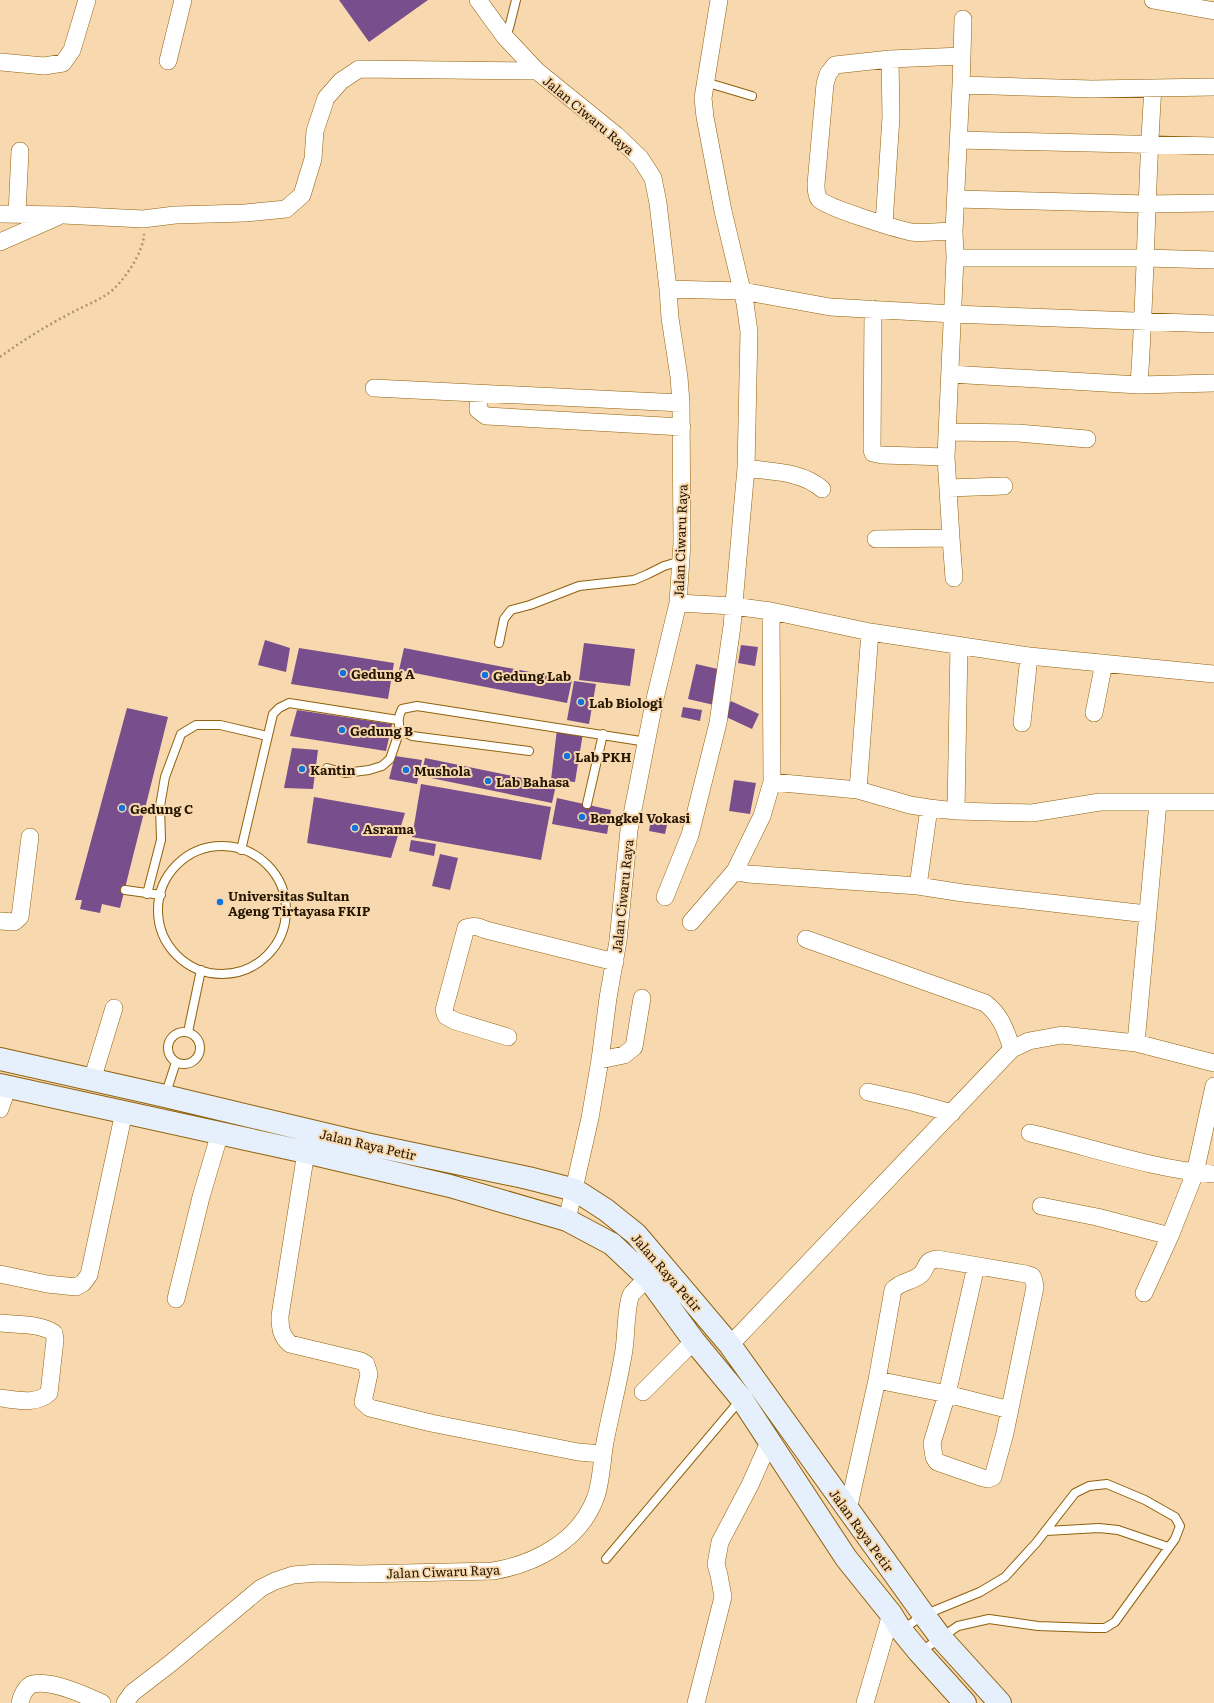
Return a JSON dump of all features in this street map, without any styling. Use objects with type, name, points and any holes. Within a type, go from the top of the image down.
[{"type":"main road","name":"Jalan Raya Petir","points":[[0,1059],[165,1096],[366,1144],[528,1178],[575,1190],[606,1210],[636,1234],[730,1345],[941,1638],[1000,1703]]},
{"type":"main road","name":"Jalan Raya Petir","points":[[4,1086],[306,1152],[450,1186],[567,1220],[612,1244],[648,1278],[694,1341],[741,1398],[770,1440],[846,1558],[959,1701]]},
{"type":"street","points":[[0,62],[44,66],[63,63],[72,50],[87,0]]},
{"type":"street","points":[[168,61],[183,0]]},
{"type":"street","name":"Jalan Ciwaru Raya","points":[[478,0],[505,37],[537,71],[616,135],[640,158],[653,178],[658,203],[670,318],[679,377],[681,403],[681,561],[678,603],[654,703],[629,830],[618,941],[608,998],[600,1060],[575,1190],[567,1220]]},
{"type":"street","points":[[666,897],[690,835],[718,723],[733,606],[746,468],[749,332],[745,303],[723,211],[705,117],[703,98],[719,0]]},
{"type":"street","points":[[1153,0],[1214,11]]},
{"type":"street","points":[[954,578],[950,538],[946,457],[953,314],[955,258],[954,231],[963,19]]},
{"type":"street","points":[[954,231],[912,232],[884,224],[829,205],[820,199],[816,184],[825,84],[828,74],[835,65],[890,59],[962,56]]},
{"type":"street","points":[[884,224],[891,117],[890,59]]},
{"type":"street","points":[[0,214],[63,215],[142,219],[175,215],[245,213],[286,208],[302,196],[313,159],[315,131],[326,98],[340,81],[358,69],[537,71]]},
{"type":"street","points":[[961,85],[1092,89],[1214,87]]},
{"type":"street","points":[[1139,385],[1146,258],[1149,146],[1153,88]]},
{"type":"street","points":[[959,140],[1149,146],[1214,146]]},
{"type":"street","points":[[17,214],[20,151]]},
{"type":"street","points":[[956,199],[1147,204],[1214,203]]},
{"type":"street","points":[[0,242],[63,215]]},
{"type":"street","points":[[955,258],[1146,258],[1214,260]]},
{"type":"street","points":[[668,289],[742,291],[830,307],[953,314],[1214,324]]},
{"type":"street","points":[[873,309],[873,453],[882,455],[946,457]]},
{"type":"street","points":[[950,374],[1139,385],[1214,383]]},
{"type":"street","points":[[374,388],[681,403]]},
{"type":"street","points":[[479,394],[478,410],[486,416],[682,427]]},
{"type":"street","points":[[644,425],[645,402]]},
{"type":"street","points":[[948,432],[1018,433],[1087,439]]},
{"type":"street","points":[[746,468],[802,477],[812,481],[822,489]]},
{"type":"street","points":[[948,488],[1004,486]]},
{"type":"street","points":[[876,539],[950,538]]},
{"type":"street","points":[[678,603],[733,606],[771,611],[870,632],[1029,656],[1214,674]]},
{"type":"street","points":[[691,922],[735,871],[762,816],[772,782],[771,611]]},
{"type":"street","points":[[858,790],[870,632]]},
{"type":"street","points":[[956,811],[959,645]]},
{"type":"street","points":[[1022,723],[1029,656]]},
{"type":"street","points":[[1094,713],[1104,663]]},
{"type":"street","points":[[772,782],[858,790],[910,805],[956,811],[1032,813],[1100,802],[1214,802]]},
{"type":"street","points":[[1136,1043],[1158,803]]},
{"type":"street","points":[[918,886],[929,808]]},
{"type":"street","points":[[0,921],[14,922],[20,918],[30,837]]},
{"type":"street","points":[[735,871],[748,874],[918,886],[963,893],[1147,914]]},
{"type":"street","points":[[508,1037],[455,1021],[446,1016],[444,1010],[466,928],[478,926],[615,962]]},
{"type":"street","points":[[806,939],[985,1003],[994,1010],[1003,1024],[1012,1048]]},
{"type":"street","points":[[600,1060],[624,1055],[634,1047],[642,998]]},
{"type":"street","points":[[92,1080],[114,1008]]},
{"type":"street","points":[[730,1345],[952,1113],[1012,1048],[1029,1041],[1062,1035],[1136,1043],[1214,1063]]},
{"type":"street","points":[[0,1109],[4,1086]]},
{"type":"street","points":[[1144,1293],[1170,1236],[1195,1173],[1214,1086]]},
{"type":"street","points":[[868,1092],[952,1113]]},
{"type":"street","points":[[0,1274],[47,1284],[76,1288],[83,1283],[89,1275],[124,1112]]},
{"type":"street","points":[[176,1299],[201,1197],[220,1133]]},
{"type":"street","points":[[1030,1133],[1112,1155],[1195,1173],[1214,1174]]},
{"type":"street","points":[[306,1152],[280,1316],[280,1330],[286,1340],[290,1344],[361,1361],[366,1364],[369,1374],[363,1402],[370,1408],[430,1423],[578,1452],[600,1454]]},
{"type":"street","points":[[1042,1206],[1097,1216],[1170,1236]]},
{"type":"street","points":[[848,1510],[877,1380],[893,1290],[895,1287],[923,1273],[926,1265],[933,1259],[1026,1274],[1032,1276],[1034,1281],[1035,1287],[1010,1410],[993,1477],[988,1479],[983,1478],[937,1462],[934,1457],[932,1443],[947,1394],[976,1266]]},
{"type":"street","name":"Jalan Ciwaru Raya","points":[[125,1703],[132,1693],[188,1649],[261,1588],[275,1581],[293,1575],[318,1573],[360,1574],[493,1571],[527,1563],[548,1552],[571,1534],[587,1517],[596,1498],[600,1454],[624,1350],[630,1298],[648,1278]]},
{"type":"street","points":[[0,1323],[50,1330],[54,1333],[49,1393],[43,1399],[36,1401],[0,1398]]},
{"type":"street","points":[[643,1392],[694,1341]]},
{"type":"street","points":[[877,1380],[947,1394],[1010,1410]]},
{"type":"street","points":[[696,1703],[723,1597],[716,1564],[720,1542],[750,1485],[770,1440]]},
{"type":"street","points":[[865,1703],[896,1622]]},
{"type":"street","points":[[20,1703],[20,1698],[28,1686],[34,1684],[50,1685],[86,1695],[102,1703]]},
{"type":"lane","points":[[505,37],[509,28],[516,0]]},
{"type":"lane","points":[[705,82],[752,96]]},
{"type":"lane","points":[[499,643],[504,619],[511,610],[530,605],[579,586],[634,580],[664,566],[681,561]]},
{"type":"lane","points":[[241,850],[267,736],[273,714],[279,708],[289,703],[398,720]]},
{"type":"lane","points":[[327,768],[345,773],[369,770],[382,766],[390,759],[400,730],[398,720],[402,709],[417,706],[647,742]]},
{"type":"lane","points":[[148,894],[161,840],[160,806],[165,777],[181,734],[196,725],[220,725],[267,736]]},
{"type":"lane","points":[[400,730],[412,736],[529,751]]},
{"type":"lane","points":[[587,804],[603,734]]},
{"type":"lane","points":[[216,847],[241,850],[262,860],[278,878],[286,901],[286,913],[283,930],[275,946],[268,955],[248,969],[225,974],[201,970],[182,960],[167,943],[158,911],[160,895],[167,879],[174,869],[183,860],[193,854],[216,847]]},
{"type":"lane","points":[[125,890],[160,895]]},
{"type":"lane","points":[[188,1032],[201,970]]},
{"type":"lane","points":[[178,1032],[188,1032],[194,1034],[200,1045],[198,1056],[193,1061],[188,1063],[176,1062],[168,1054],[168,1042],[170,1038],[178,1032]]},
{"type":"lane","points":[[165,1096],[176,1062]]},
{"type":"lane","points":[[606,1559],[741,1398]]},
{"type":"lane","points":[[896,1622],[924,1615],[980,1592],[1006,1577],[1046,1531],[1075,1493],[1089,1486],[1107,1484],[1145,1500],[1175,1517],[1180,1526],[1175,1539],[1115,1622],[1105,1628],[1038,1626],[989,1619],[958,1626],[919,1652]]},
{"type":"lane","points":[[1046,1531],[1099,1528],[1118,1530],[1168,1547]]},
{"type":"path","points":[[0,357],[23,341],[107,295],[120,282],[139,255],[144,242],[142,219]]},
{"type":"building","points":[[339,0],[428,0],[369,42]]},
{"type":"building","points":[[265,640],[290,648],[286,672],[258,665]]},
{"type":"building","points":[[584,643],[635,649],[630,686],[579,680]]},
{"type":"building","points":[[741,645],[758,647],[755,666],[738,663]]},
{"type":"building","name":"Gedung A","points":[[299,648],[394,663],[388,699],[291,684]]},
{"type":"building","name":"Gedung Lab","points":[[404,648],[572,680],[567,703],[399,670]]},
{"type":"building","points":[[696,664],[722,670],[714,705],[688,699]]},
{"type":"building","name":"Lab Biologi","points":[[574,681],[596,684],[589,724],[567,720]]},
{"type":"building","points":[[731,701],[759,714],[752,729],[724,716]]},
{"type":"building","points":[[683,707],[702,710],[700,721],[681,717]]},
{"type":"building","name":"Gedung C","points":[[127,708],[168,717],[120,908],[102,904],[100,913],[80,909],[82,900],[75,900]]},
{"type":"building","name":"Gedung B","points":[[297,710],[392,724],[386,751],[290,736]]},
{"type":"building","name":"Lab PKH","points":[[557,729],[583,733],[575,782],[551,780]]},
{"type":"building","name":"Kantin","points":[[292,748],[318,750],[313,789],[284,788]]},
{"type":"building","name":"Mushola","points":[[395,756],[422,760],[417,784],[389,779]]},
{"type":"building","name":"Lab Bahasa","points":[[425,758],[556,785],[552,803],[421,776]]},
{"type":"building","points":[[734,780],[756,783],[750,814],[729,811]]},
{"type":"building","points":[[421,784],[551,807],[541,860],[412,837]]},
{"type":"building","name":"Asrama","points":[[314,797],[405,813],[391,858],[307,843]]},
{"type":"building","name":"Bengkel Vokasi","points":[[557,798],[611,810],[607,834],[552,824]]},
{"type":"building","points":[[652,813],[669,816],[665,834],[649,831]]},
{"type":"building","points":[[411,840],[436,844],[434,856],[409,851]]},
{"type":"building","points":[[440,854],[458,858],[450,890],[432,886]]},
{"type":"place","name":"Gedung A","points":[[343,673]]},
{"type":"place","name":"Gedung Lab","points":[[485,675]]},
{"type":"place","name":"Lab Biologi","points":[[581,702]]},
{"type":"place","name":"Gedung B","points":[[342,730]]},
{"type":"place","name":"Lab PKH","points":[[567,756]]},
{"type":"place","name":"Kantin","points":[[302,769]]},
{"type":"place","name":"Mushola","points":[[406,770]]},
{"type":"place","name":"Lab Bahasa","points":[[488,781]]},
{"type":"place","name":"Gedung C","points":[[122,808]]},
{"type":"place","name":"Bengkel Vokasi","points":[[582,817]]},
{"type":"place","name":"Asrama","points":[[355,828]]},
{"type":"place","name":"Universitas Sultan Ageng Tirtayasa FKIP","points":[[220,902]]}]
